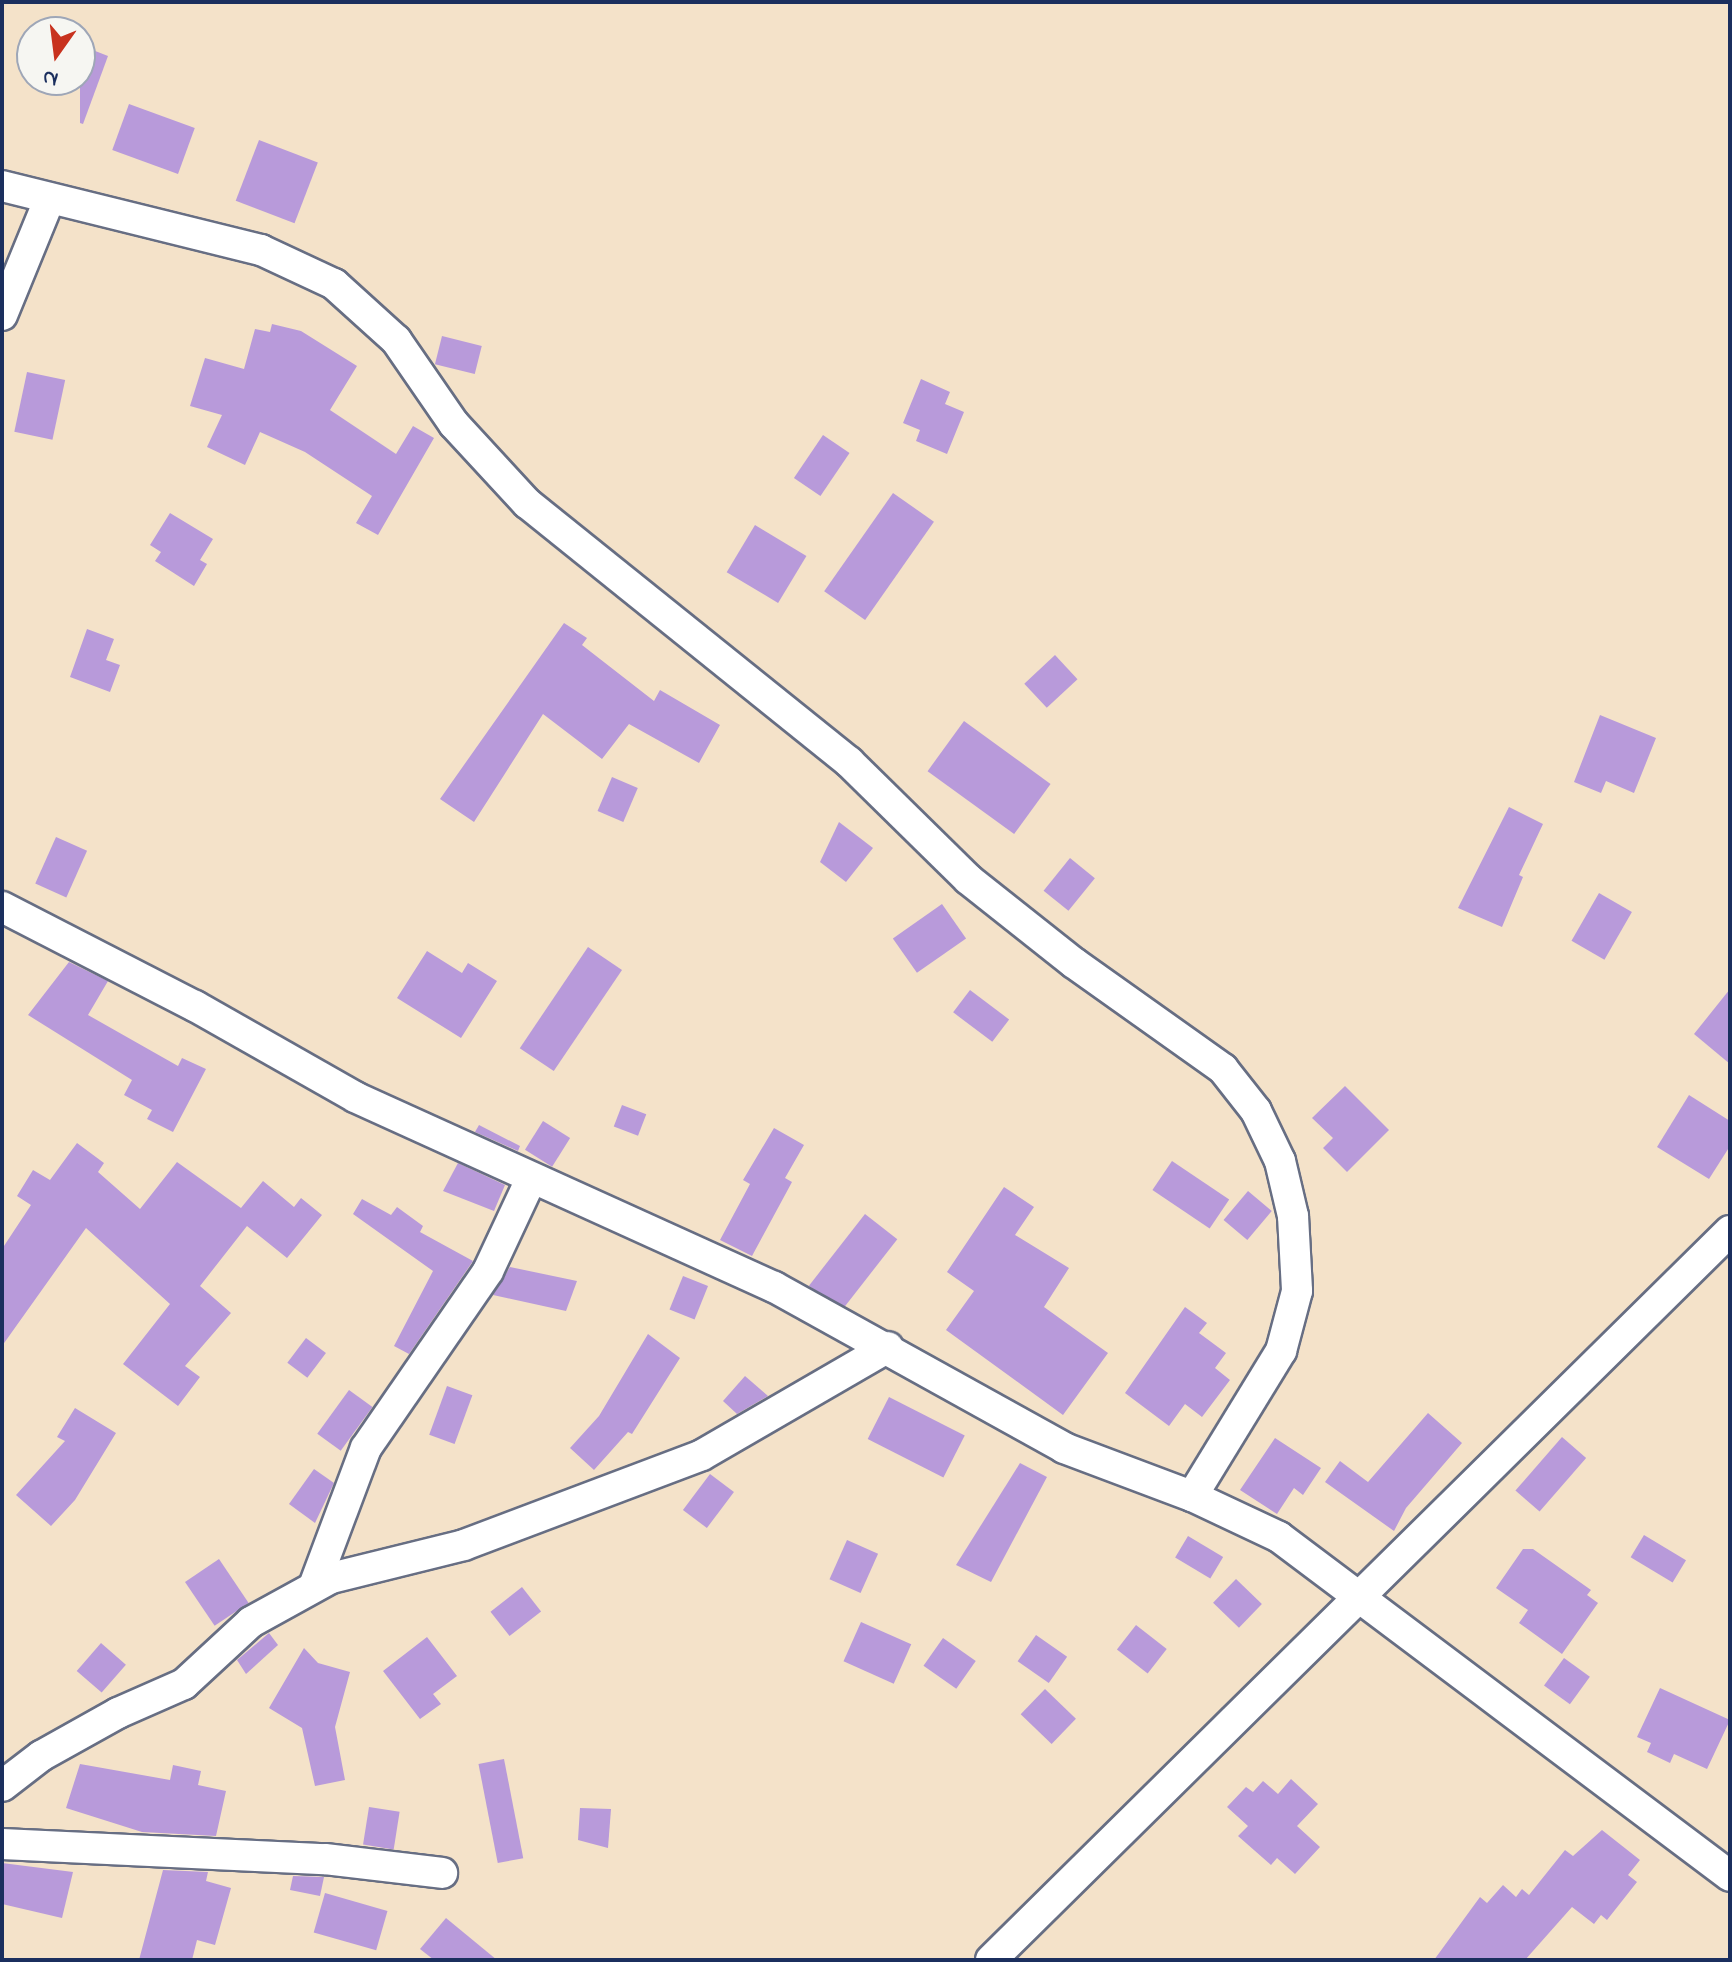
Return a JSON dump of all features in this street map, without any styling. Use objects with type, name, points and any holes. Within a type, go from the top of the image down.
[{"type":"street","points":[[2,186],[261,250],[334,284],[396,340],[454,424],[527,503],[849,762],[968,879],[1074,963],[1223,1069],[1256,1111],[1280,1161],[1293,1216],[1297,1291],[1281,1351],[1192,1496]]},
{"type":"street","points":[[2,315],[50,198]]},
{"type":"street","points":[[2,907],[355,1097],[774,1287],[888,1347],[1064,1448],[1192,1496],[1279,1537],[1357,1600],[1730,1876]]},
{"type":"street","points":[[314,1586],[366,1448],[488,1271],[531,1179]]},
{"type":"street","points":[[991,1960],[1730,1231]]},
{"type":"street","points":[[2,1786],[41,1756],[118,1713],[184,1684],[251,1622],[314,1586],[356,1570],[464,1545],[702,1455],[888,1347]]},
{"type":"street","points":[[2,1844],[325,1859],[442,1873]]},
{"type":"building","points":[[96,51],[108,56],[96,89]]},
{"type":"building","points":[[80,96],[93,96],[83,124],[80,123]]},
{"type":"building","points":[[129,104],[195,128],[178,174],[112,150]]},
{"type":"building","points":[[259,140],[318,163],[295,223],[236,201]]},
{"type":"building","points":[[272,324],[301,331],[357,366],[330,410],[396,454],[413,426],[434,438],[378,535],[356,523],[372,496],[305,452],[260,432],[245,465],[207,447],[222,415],[190,406],[205,358],[244,369],[255,329],[270,332]]},
{"type":"building","points":[[442,336],[482,346],[475,374],[435,364]]},
{"type":"building","points":[[27,372],[65,380],[52,440],[14,432]]},
{"type":"building","points":[[921,379],[950,392],[945,404],[964,412],[947,454],[916,441],[920,430],[903,423]]},
{"type":"building","points":[[823,435],[850,453],[820,496],[794,478]]},
{"type":"building","points":[[893,493],[934,522],[865,620],[824,591]]},
{"type":"building","points":[[170,513],[213,539],[200,560],[207,564],[194,586],[155,561],[161,552],[150,545]]},
{"type":"building","points":[[755,525],[806,556],[778,603],[727,572]]},
{"type":"building","points":[[564,623],[587,638],[582,645],[654,701],[660,690],[720,725],[699,763],[629,724],[602,759],[543,714],[474,822],[440,799]]},
{"type":"building","points":[[87,629],[114,639],[106,660],[120,665],[110,692],[70,677]]},
{"type":"building","points":[[1055,655],[1078,679],[1047,708],[1024,684]]},
{"type":"building","points":[[1600,715],[1656,738],[1634,793],[1606,781],[1601,793],[1574,782]]},
{"type":"building","points":[[964,721],[1051,784],[1014,834],[928,771]]},
{"type":"building","points":[[612,777],[638,788],[623,822],[598,811]]},
{"type":"building","points":[[1509,807],[1543,824],[1519,875],[1523,877],[1502,927],[1458,908]]},
{"type":"building","points":[[839,822],[873,848],[846,882],[820,862]]},
{"type":"building","points":[[56,837],[87,851],[66,897],[35,884]]},
{"type":"building","points":[[1070,858],[1095,878],[1068,911],[1044,891]]},
{"type":"building","points":[[1599,893],[1632,912],[1604,960],[1572,941]]},
{"type":"building","points":[[942,904],[966,938],[917,973],[893,938]]},
{"type":"building","points":[[588,947],[622,970],[554,1071],[520,1048]]},
{"type":"building","points":[[427,951],[462,973],[468,963],[497,981],[461,1038],[397,998]]},
{"type":"building","points":[[69,962],[108,981],[88,1015],[178,1066],[182,1058],[206,1069],[173,1132],[147,1119],[152,1110],[124,1095],[132,1080],[28,1015]]},
{"type":"building","points":[[1730,989],[1730,1064],[1694,1034]]},
{"type":"building","points":[[970,990],[1009,1019],[992,1042],[953,1012]]},
{"type":"building","points":[[1345,1086],[1389,1130],[1347,1172],[1323,1148],[1333,1138],[1312,1118]]},
{"type":"building","points":[[1689,1095],[1730,1121],[1730,1146],[1709,1179],[1657,1147]]},
{"type":"building","points":[[622,1105],[646,1114],[638,1136],[614,1126]]},
{"type":"building","points":[[543,1121],[570,1138],[552,1167],[525,1150]]},
{"type":"building","points":[[479,1125],[520,1146],[518,1151],[475,1132]]},
{"type":"building","points":[[774,1128],[804,1145],[785,1178],[792,1182],[752,1256],[720,1240],[750,1184],[743,1180]]},
{"type":"building","points":[[77,1143],[104,1163],[98,1172],[140,1209],[177,1162],[241,1208],[263,1181],[294,1207],[301,1198],[322,1215],[287,1258],[247,1226],[200,1286],[231,1313],[185,1366],[200,1377],[178,1406],[123,1364],[170,1304],[86,1228],[2,1346],[2,1249],[31,1205],[17,1196],[33,1170],[50,1180]]},
{"type":"building","points":[[1172,1161],[1229,1200],[1210,1229],[1152,1190]]},
{"type":"building","points":[[458,1163],[505,1185],[494,1211],[443,1191]]},
{"type":"building","points":[[1004,1187],[1034,1207],[1015,1235],[1069,1268],[1044,1307],[1108,1353],[1063,1415],[946,1330],[974,1291],[947,1272]]},
{"type":"building","points":[[1248,1191],[1272,1211],[1247,1240],[1224,1220]]},
{"type":"building","points":[[362,1199],[391,1215],[397,1207],[423,1226],[420,1232],[473,1261],[409,1354],[394,1346],[433,1271],[353,1214]]},
{"type":"building","points":[[865,1214],[897,1239],[841,1311],[809,1286]]},
{"type":"building","points":[[510,1267],[577,1281],[566,1311],[493,1295]]},
{"type":"building","points":[[683,1276],[708,1286],[695,1319],[670,1309]]},
{"type":"building","points":[[1185,1307],[1207,1323],[1199,1333],[1226,1353],[1215,1368],[1230,1380],[1202,1417],[1185,1404],[1169,1426],[1125,1393]]},
{"type":"building","points":[[648,1334],[680,1358],[632,1434],[628,1432],[594,1470],[570,1448],[599,1416]]},
{"type":"building","points":[[306,1338],[326,1353],[307,1378],[287,1363]]},
{"type":"building","points":[[745,1376],[768,1396],[737,1414],[723,1401]]},
{"type":"building","points":[[447,1386],[472,1395],[455,1444],[429,1435]]},
{"type":"building","points":[[349,1390],[372,1407],[341,1451],[317,1434]]},
{"type":"building","points":[[889,1397],[965,1436],[943,1477],[868,1439]]},
{"type":"building","points":[[75,1408],[116,1433],[75,1500],[51,1526],[16,1495],[65,1441],[57,1437]]},
{"type":"building","points":[[1428,1413],[1462,1443],[1406,1508],[1394,1531],[1325,1482],[1340,1461],[1368,1482]]},
{"type":"building","points":[[1562,1437],[1586,1458],[1540,1512],[1515,1491]]},
{"type":"building","points":[[1275,1438],[1321,1468],[1303,1495],[1294,1488],[1277,1514],[1240,1490]]},
{"type":"building","points":[[1020,1463],[1047,1477],[991,1582],[956,1565]]},
{"type":"building","points":[[314,1469],[334,1483],[315,1523],[289,1504]]},
{"type":"building","points":[[710,1474],[734,1492],[707,1528],[683,1510]]},
{"type":"building","points":[[1644,1535],[1686,1560],[1673,1583],[1631,1557]]},
{"type":"building","points":[[1188,1536],[1223,1557],[1210,1579],[1175,1557]]},
{"type":"building","points":[[847,1540],[878,1554],[861,1593],[830,1579]]},
{"type":"building","points":[[1523,1549],[1533,1549],[1591,1590],[1587,1595],[1598,1603],[1562,1654],[1519,1623],[1528,1610],[1496,1588]]},
{"type":"building","points":[[219,1559],[249,1603],[215,1626],[185,1582]]},
{"type":"building","points":[[1236,1579],[1262,1604],[1239,1628],[1213,1603]]},
{"type":"building","points":[[522,1587],[541,1611],[510,1636],[490,1612]]},
{"type":"building","points":[[861,1622],[911,1644],[894,1684],[844,1661]]},
{"type":"building","points":[[1136,1625],[1167,1649],[1148,1673],[1117,1649]]},
{"type":"building","points":[[269,1633],[278,1645],[246,1674],[237,1660]]},
{"type":"building","points":[[1036,1635],[1067,1657],[1049,1683],[1018,1661]]},
{"type":"building","points":[[427,1637],[457,1676],[433,1694],[441,1704],[420,1719],[383,1671]]},
{"type":"building","points":[[943,1638],[976,1661],[956,1689],[923,1666]]},
{"type":"building","points":[[101,1643],[126,1665],[102,1693],[77,1671]]},
{"type":"building","points":[[304,1648],[318,1663],[350,1672],[335,1727],[345,1780],[315,1786],[302,1728],[269,1708]]},
{"type":"building","points":[[1564,1658],[1590,1677],[1570,1704],[1544,1686]]},
{"type":"building","points":[[1660,1688],[1730,1720],[1707,1769],[1674,1754],[1670,1763],[1647,1752],[1651,1743],[1637,1737]]},
{"type":"building","points":[[1045,1689],[1076,1719],[1052,1744],[1021,1714]]},
{"type":"building","points":[[504,1759],[523,1858],[498,1863],[478,1764]]},
{"type":"building","points":[[80,1764],[170,1780],[173,1765],[201,1771],[198,1785],[226,1791],[216,1836],[142,1832],[66,1808]]},
{"type":"building","points":[[1291,1779],[1318,1804],[1297,1826],[1320,1847],[1295,1874],[1277,1858],[1271,1865],[1238,1836],[1248,1826],[1227,1807],[1246,1787],[1253,1792],[1263,1781],[1278,1794]]},
{"type":"building","points":[[369,1807],[400,1812],[394,1849],[363,1845]]},
{"type":"building","points":[[580,1808],[611,1809],[608,1848],[578,1840]]},
{"type":"building","points":[[1602,1830],[1640,1860],[1628,1875],[1637,1882],[1607,1920],[1601,1915],[1594,1924],[1572,1907],[1525,1960],[1434,1960],[1480,1897],[1487,1903],[1503,1885],[1516,1897],[1522,1889],[1529,1895],[1565,1850],[1573,1856]]},
{"type":"building","points":[[2,1863],[73,1872],[62,1918],[2,1904]]},
{"type":"building","points":[[163,1870],[208,1872],[206,1881],[231,1888],[215,1945],[197,1940],[192,1960],[139,1960]]},
{"type":"building","points":[[293,1876],[324,1877],[320,1896],[290,1890]]},
{"type":"building","points":[[325,1893],[387,1911],[376,1950],[314,1932]]},
{"type":"building","points":[[446,1918],[497,1960],[434,1960],[420,1949]]}]
